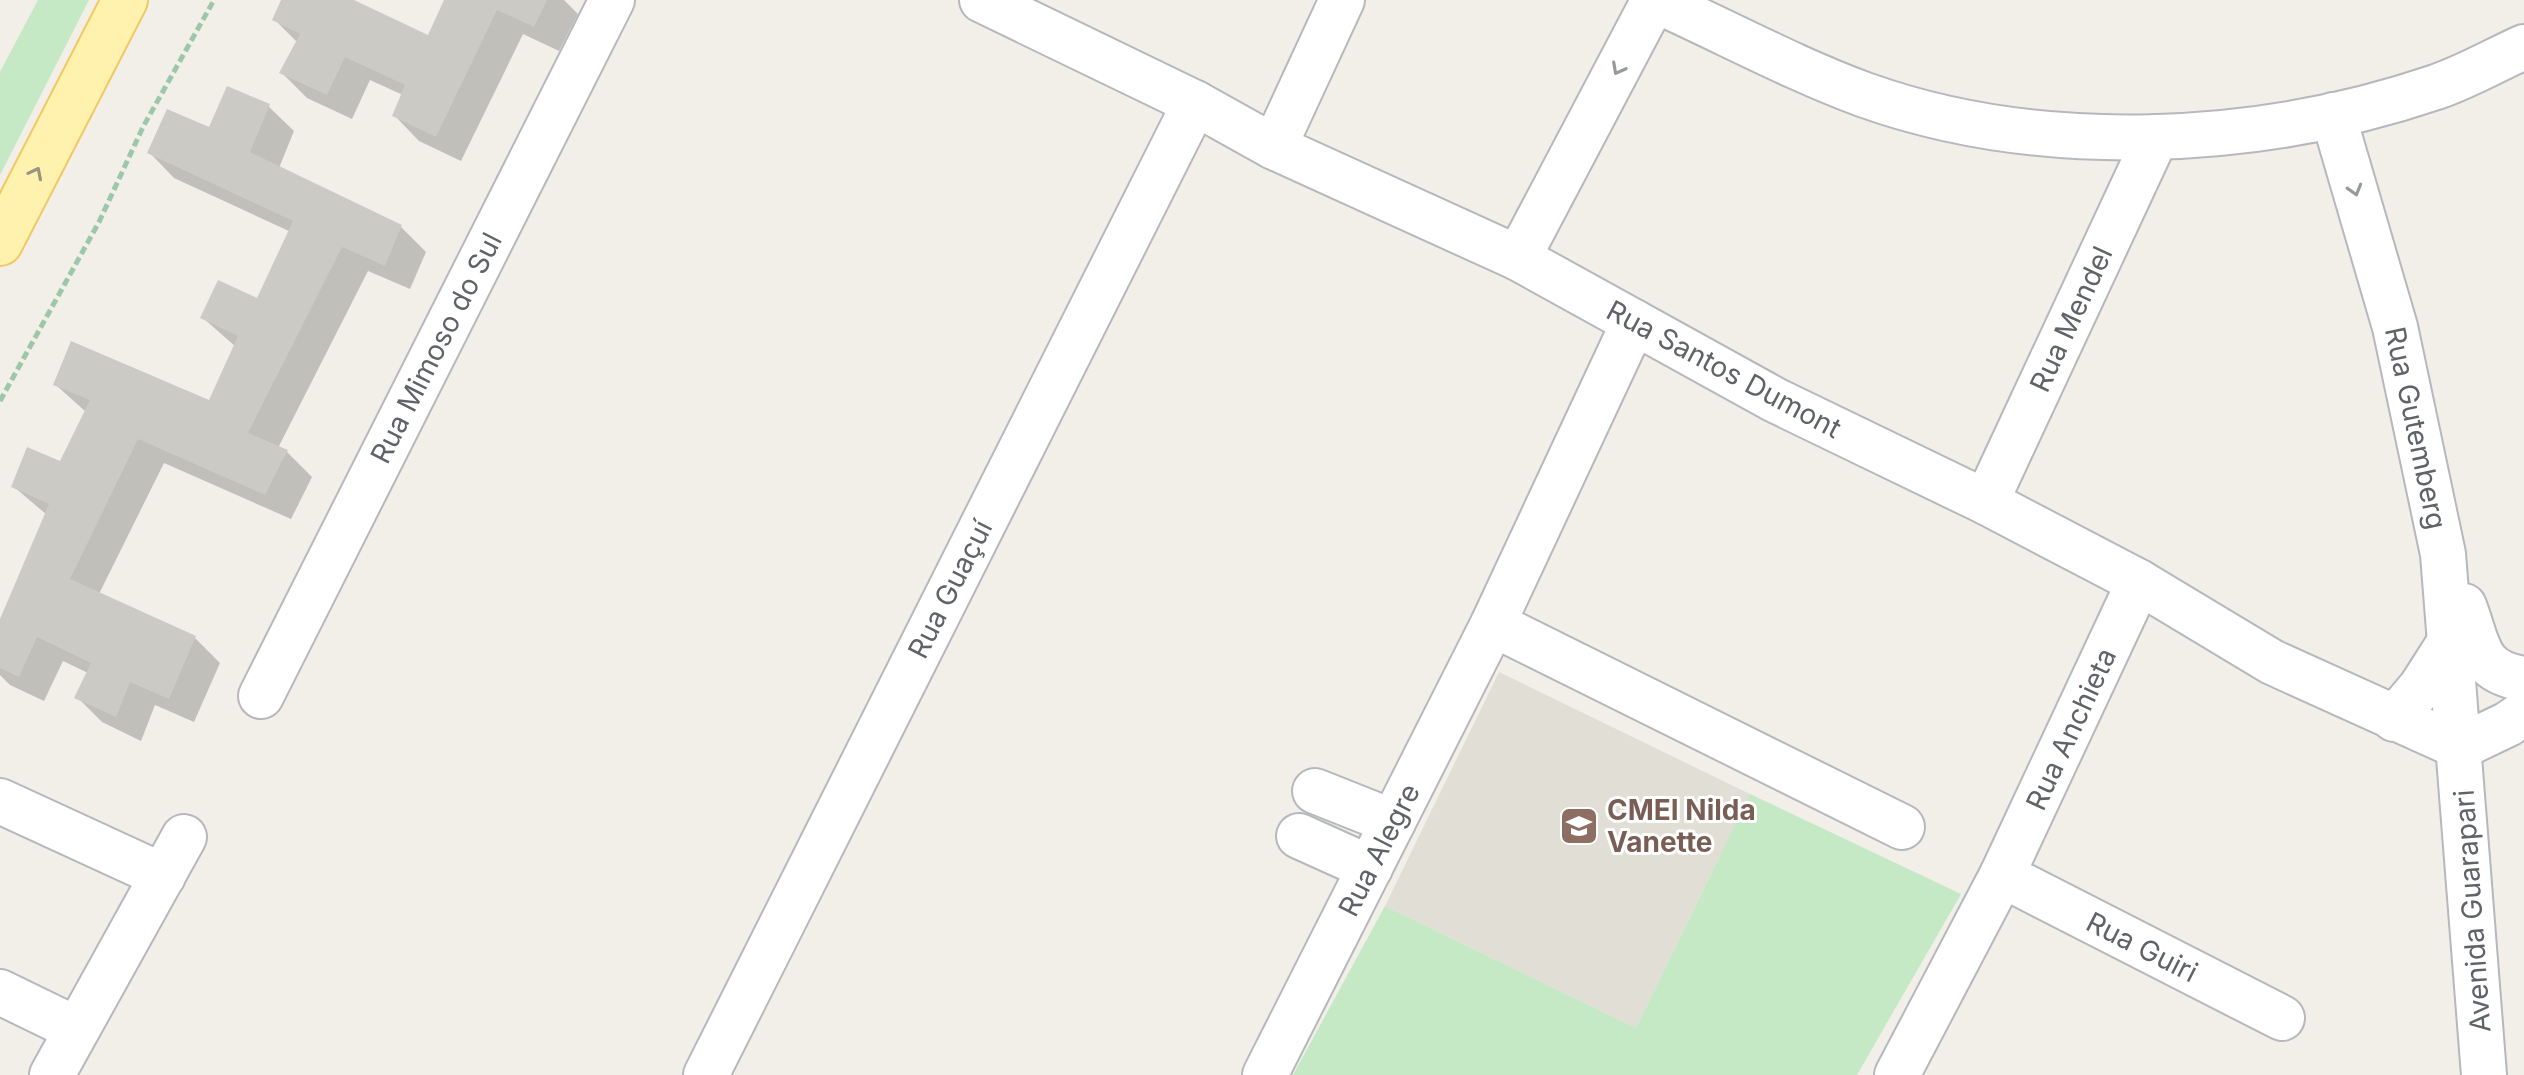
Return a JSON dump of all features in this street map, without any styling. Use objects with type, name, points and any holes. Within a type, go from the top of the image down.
[{"type":"main road","points":[[0,243],[125,0]]},
{"type":"street","name":"Rua Mimoso do Sul","points":[[261,696],[612,0]]},
{"type":"street","points":[[1274,147],[1342,0]]},
{"type":"street","points":[[1518,258],[1655,0],[1865,95],[1933,114],[2029,132],[2156,137],[2262,130],[2333,115],[2437,86],[2524,47]]},
{"type":"street","name":"Rua Santos Dumont","points":[[1000,4],[1195,103],[1274,147],[1518,258],[1775,400],[1986,502],[2139,582],[2272,662],[2460,747]]},
{"type":"street","name":"Rua Guaçuí","points":[[706,1075],[1195,103]]},
{"type":"street","name":"Rua Gutemberg","points":[[2333,115],[2395,327],[2445,577],[2460,747]]},
{"type":"street","name":"Rua Mendel","points":[[1986,502],[2156,137]]},
{"type":"street","name":"Rua Alegre","points":[[1265,1075],[1493,624],[1634,322]]},
{"type":"street","points":[[2445,577],[2459,596],[2483,660],[2494,669],[2524,679]]},
{"type":"street","name":"Rua Anchieta","points":[[2002,875],[2139,582]]},
{"type":"street","points":[[1493,624],[1902,827]]},
{"type":"street","points":[[2394,719],[2421,687],[2451,640]]},
{"type":"street","points":[[2460,747],[2524,713]]},
{"type":"street","name":"Avenida Guarapari","points":[[2460,747],[2484,1075]]},
{"type":"street","points":[[1315,791],[1393,822]]},
{"type":"street","points":[[0,801],[163,876]]},
{"type":"street","points":[[1299,836],[1370,868]]},
{"type":"street","points":[[52,1075],[184,837]]},
{"type":"street","points":[[1897,1075],[2002,875]]},
{"type":"street","name":"Rua Guiri","points":[[2002,875],[2282,1018]]},
{"type":"street","points":[[0,992],[76,1029]]},
{"type":"path","points":[[0,401],[99,222],[143,127],[214,0]]},
{"type":"shaded area","name":"CMEI Nilda Vanette","points":[[1499,672],[1750,794],[1636,1028],[1385,906]]},
{"type":"green space","points":[[38,0],[89,0],[0,175],[0,72]]},
{"type":"green space","points":[[1750,794],[1961,894],[1857,1075],[1293,1075],[1385,906],[1636,1028]]},
{"type":"building","points":[[281,0],[354,0],[428,35],[444,0],[547,0],[534,27],[497,10],[436,137],[392,116],[405,85],[345,57],[327,95],[279,73],[300,34],[272,20]]},
{"type":"building","points":[[227,86],[270,104],[250,152],[402,225],[385,266],[342,247],[248,433],[288,450],[265,495],[138,439],[70,579],[196,636],[169,699],[130,682],[116,717],[74,698],[91,663],[37,637],[19,677],[0,668],[0,619],[49,504],[11,487],[27,447],[60,461],[90,400],[53,385],[71,341],[209,400],[238,336],[200,318],[218,280],[257,298],[293,221],[147,153],[167,109],[209,127]]},
{"type":"place","name":"CMEI Nilda Vanette","points":[[1579,826]]}]
